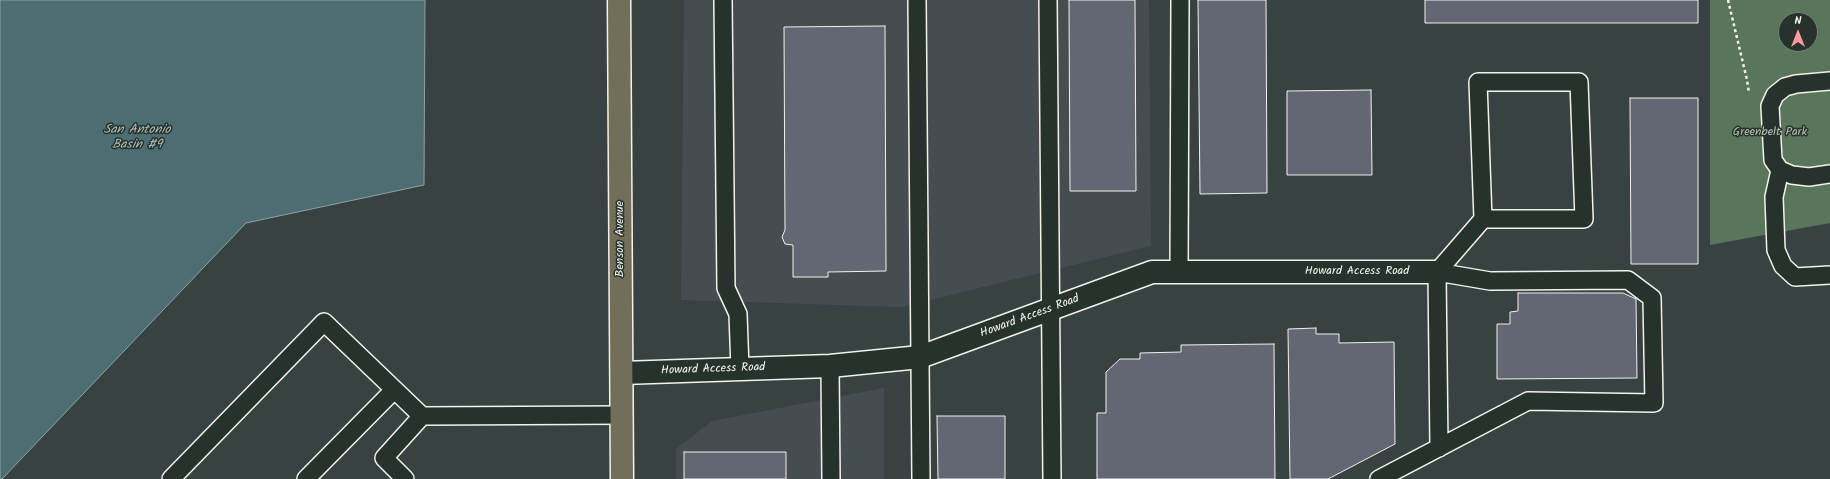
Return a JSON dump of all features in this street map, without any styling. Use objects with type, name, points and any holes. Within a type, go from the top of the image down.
[{"type":"main road","name":"Benson Avenue","points":[[619,0],[622,479]]},
{"type":"street","name":"Howard Access Road","points":[[622,373],[830,366],[920,357],[1152,272],[1437,272]]},
{"type":"lane","points":[[723,0],[726,288],[738,314],[740,369]]},
{"type":"lane","points":[[917,0],[922,479]]},
{"type":"lane","points":[[1048,0],[1052,479]]},
{"type":"lane","points":[[1179,272],[1180,0]]},
{"type":"lane","points":[[1830,81],[1796,84],[1785,87],[1775,95],[1770,106],[1773,160],[1780,170],[1792,175],[1809,177],[1830,174]]},
{"type":"lane","points":[[1439,448],[1437,272],[1483,219],[1478,82],[1579,82],[1584,219],[1483,219]]},
{"type":"lane","points":[[1780,170],[1774,198],[1776,250],[1783,266],[1795,277],[1830,275]]},
{"type":"lane","points":[[1379,479],[1528,401],[1654,403],[1652,298],[1628,280],[1490,281],[1437,272]]},
{"type":"lane","points":[[171,479],[324,322],[422,416],[622,415]]},
{"type":"lane","points":[[830,366],[831,479]]},
{"type":"lane","points":[[306,479],[394,390]]},
{"type":"lane","points":[[405,479],[384,458],[422,416]]},
{"type":"shaded area","points":[[684,0],[1149,0],[1151,246],[901,307],[681,300]]},
{"type":"shaded area","points":[[884,388],[884,479],[676,479],[676,449],[712,421]]},
{"type":"green space","name":"Greenbelt Park","points":[[1710,0],[1830,0],[1830,223],[1710,245]]},
{"type":"water","name":"San Antonio Basin #9","points":[[0,0],[425,0],[424,185],[246,223],[2,479],[0,479]]},
{"type":"building","points":[[1069,0],[1135,0],[1136,191],[1070,191]]},
{"type":"building","points":[[1198,0],[1266,0],[1267,193],[1200,194]]},
{"type":"building","points":[[1425,0],[1698,0],[1698,23],[1425,23]]},
{"type":"building","points":[[885,26],[886,271],[828,272],[828,277],[793,277],[793,245],[785,244],[782,237],[785,230],[784,27]]},
{"type":"building","points":[[1371,90],[1372,175],[1287,175],[1287,91]]},
{"type":"building","points":[[1630,98],[1698,98],[1698,264],[1631,264]]},
{"type":"building","points":[[1518,293],[1623,293],[1636,299],[1637,378],[1497,379],[1497,324],[1510,324],[1510,312],[1518,311]]},
{"type":"building","points":[[1316,328],[1316,334],[1339,334],[1339,343],[1394,342],[1395,444],[1328,479],[1290,479],[1288,329]]},
{"type":"building","points":[[1274,344],[1275,479],[1097,479],[1097,413],[1106,413],[1106,372],[1120,359],[1140,359],[1140,353],[1181,352],[1181,345]]},
{"type":"building","points":[[937,416],[1005,416],[1005,479],[938,479]]},
{"type":"building","points":[[684,452],[786,452],[786,479],[684,479]]}]
